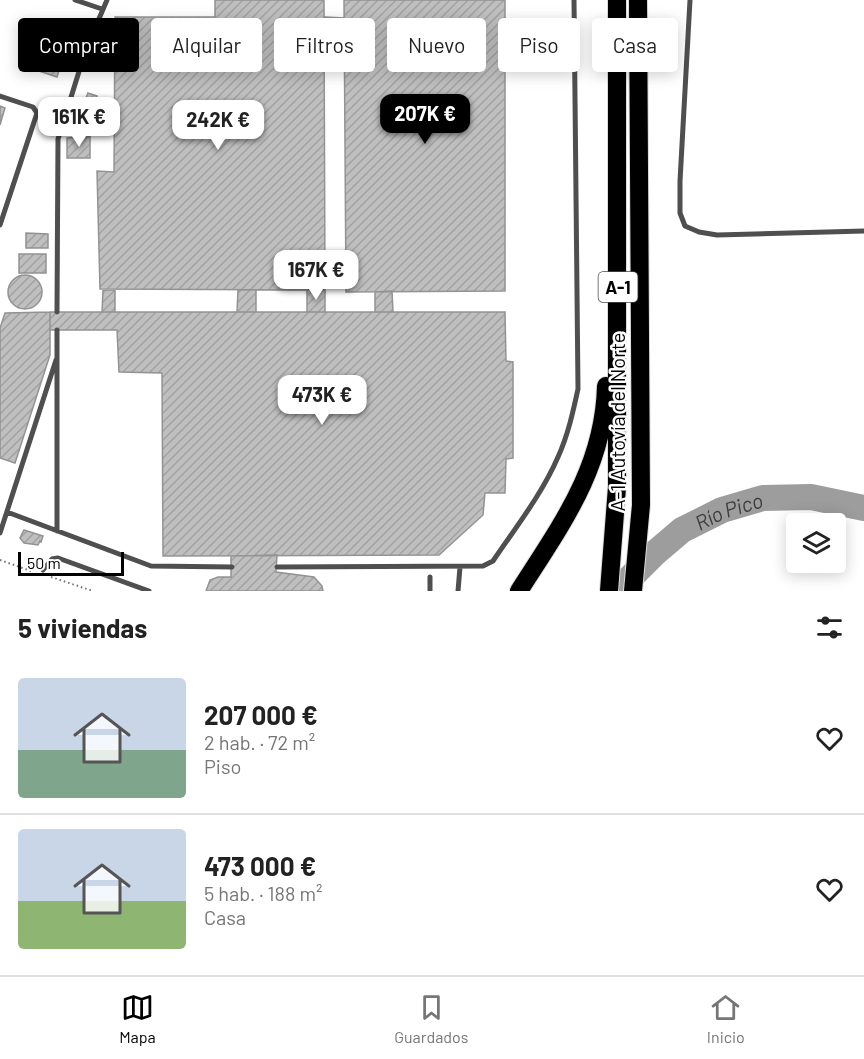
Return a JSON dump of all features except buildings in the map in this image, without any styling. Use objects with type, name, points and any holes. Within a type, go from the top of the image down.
[{"type":"highway","name":"A-1 Autovía del Norte","points":[[617,0],[617,18]]},
{"type":"highway","name":"A-1 Autovía del Norte","points":[[633,591],[641,505],[638,0]]},
{"type":"highway","points":[[519,591],[580,492],[589,473],[605,413],[607,124],[616,72]]},
{"type":"highway","name":"A-1 Autovía del Norte","points":[[610,582],[617,454],[617,72]]},
{"type":"lane","points":[[75,0],[102,9]]},
{"type":"lane","points":[[57,312],[58,139],[86,49],[107,0]]},
{"type":"lane","points":[[276,567],[483,566],[494,561],[538,495],[558,458],[569,429],[578,389],[574,0]]},
{"type":"lane","points":[[690,0],[680,181],[680,213],[686,226],[699,232],[717,235],[864,231]]},
{"type":"lane","points":[[0,96],[33,107],[37,113],[0,225]]},
{"type":"lane","points":[[57,330],[57,531]]},
{"type":"lane","points":[[0,532],[57,355]]},
{"type":"lane","points":[[7,512],[151,566],[231,567]]},
{"type":"lane","points":[[44,570],[52,560],[58,558],[149,591]]},
{"type":"lane","points":[[458,591],[459,567]]},
{"type":"lane","points":[[430,577],[430,591]]},
{"type":"waterway","name":"Río Pico","points":[[617,591],[682,530],[722,510],[763,498],[811,497],[864,508]]}]
